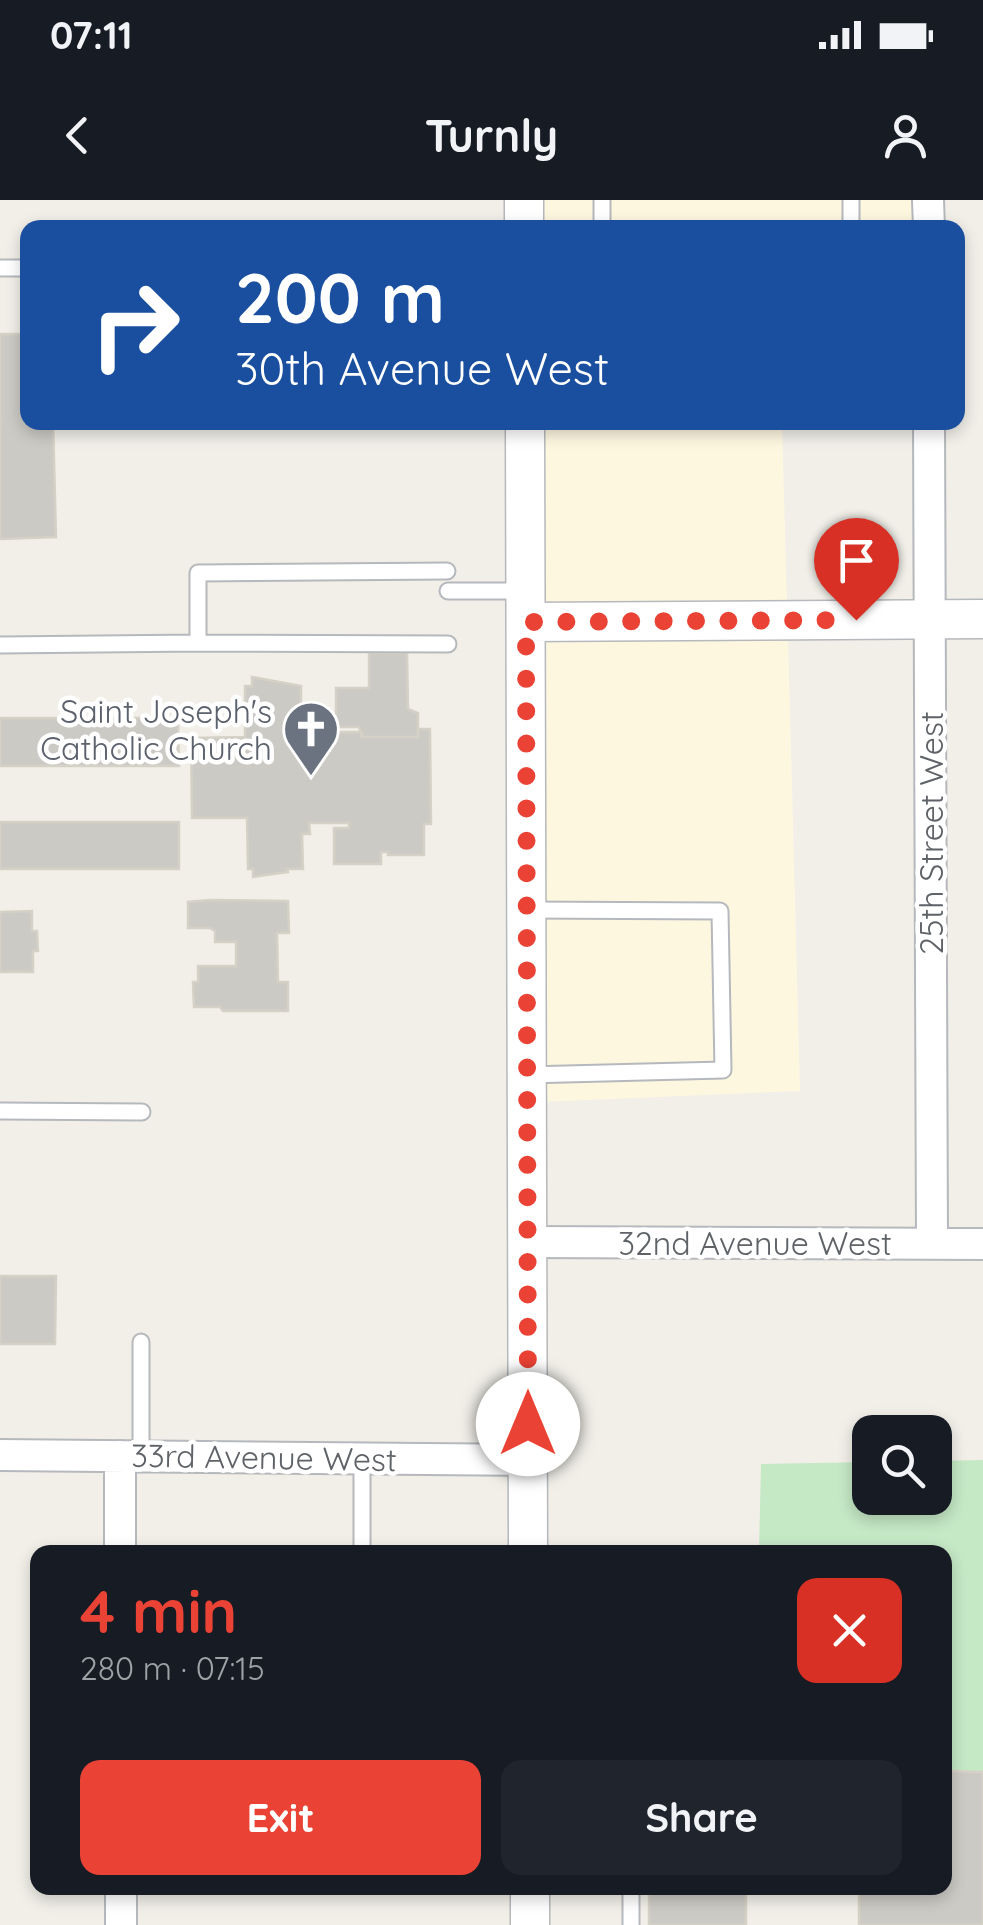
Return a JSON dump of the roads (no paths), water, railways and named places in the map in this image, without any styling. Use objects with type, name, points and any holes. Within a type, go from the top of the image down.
[{"type":"street","points":[[525,430],[528,1545]]},
{"type":"street","name":"25th Street West","points":[[929,430],[932,1243]]},
{"type":"street","points":[[526,606],[983,619]]},
{"type":"street","name":"32nd Avenue West","points":[[526,1242],[983,1244]]},
{"type":"street","name":"33rd Avenue West","points":[[0,1455],[528,1460]]},
{"type":"street","points":[[121,1545],[130,1456]]},
{"type":"street","points":[[121,1895],[121,1925]]},
{"type":"street","points":[[530,1895],[530,1925]]},
{"type":"lane","points":[[198,643],[198,573],[447,571]]},
{"type":"lane","points":[[448,591],[526,606]]},
{"type":"lane","points":[[0,644],[448,644]]},
{"type":"lane","points":[[526,910],[720,911],[723,1070],[526,1075]]},
{"type":"lane","points":[[0,1111],[142,1112]]},
{"type":"lane","points":[[130,1456],[141,1342]]},
{"type":"lane","points":[[362,1458],[362,1545]]},
{"type":"lane","points":[[631,1895],[631,1925]]},
{"type":"place","name":"Saint Joseph's Catholic Church","points":[[311,778]]}]
